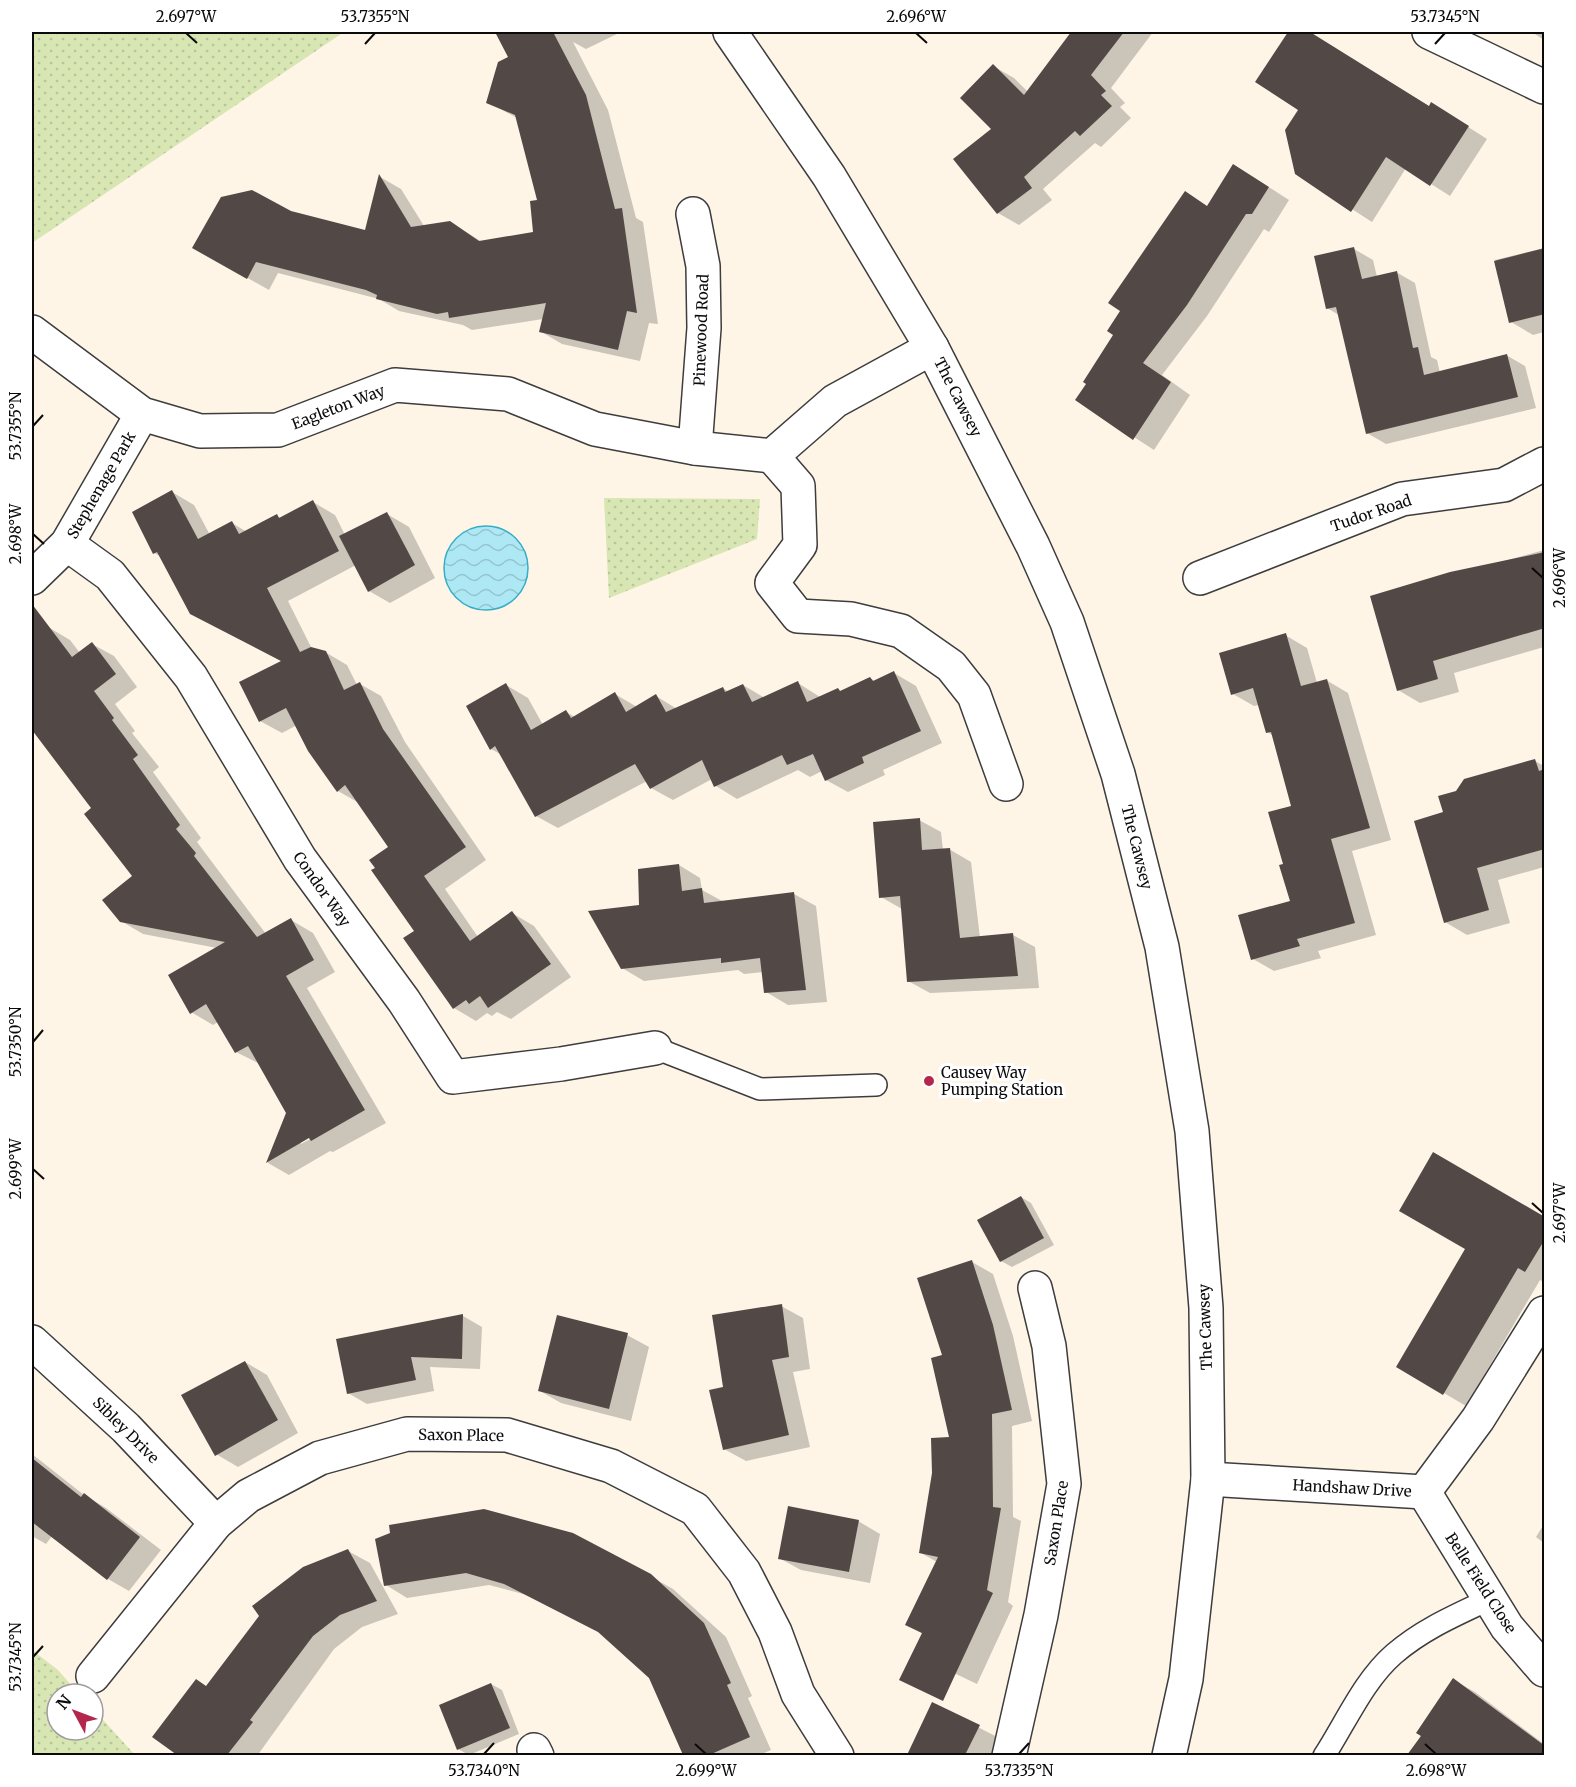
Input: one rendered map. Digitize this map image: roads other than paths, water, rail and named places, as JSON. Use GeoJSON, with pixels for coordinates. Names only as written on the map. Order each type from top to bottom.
{"type":"FeatureCollection","features":[{"type":"Feature","properties":{"kind":"street","name":"The Cawsey"},"geometry":{"type":"LineString","coordinates":[[730,32],[828,176],[932,348],[1033,546],[1067,622],[1118,774],[1162,947],[1192,1131],[1206,1308],[1208,1479],[1186,1679],[1169,1755]]}},
{"type":"Feature","properties":{"kind":"street"},"geometry":{"type":"LineString","coordinates":[[1429,32],[1545,87]]}},
{"type":"Feature","properties":{"kind":"street","name":"Pinewood Road"},"geometry":{"type":"LineString","coordinates":[[693,213],[703,266],[704,328],[695,447]]}},
{"type":"Feature","properties":{"kind":"street","name":"Eagleton Way"},"geometry":{"type":"LineString","coordinates":[[32,332],[142,414],[200,431],[278,430],[395,385],[508,394],[595,429],[695,447],[772,456]]}},
{"type":"Feature","properties":{"kind":"street"},"geometry":{"type":"LineString","coordinates":[[932,348],[835,401],[772,456],[798,486],[800,545],[772,583],[798,616],[851,619],[901,631],[951,666],[974,695],[1006,784]]}},
{"type":"Feature","properties":{"kind":"street","name":"Stephenage Park"},"geometry":{"type":"LineString","coordinates":[[32,578],[67,544],[142,414]]}},
{"type":"Feature","properties":{"kind":"street","name":"Tudor Road"},"geometry":{"type":"LineString","coordinates":[[1200,578],[1402,499],[1504,485],[1545,464]]}},
{"type":"Feature","properties":{"kind":"street","name":"Condor Way"},"geometry":{"type":"LineString","coordinates":[[67,544],[110,575],[191,677],[300,859],[404,1001],[453,1077],[561,1064],[655,1048]]}},
{"type":"Feature","properties":{"kind":"street","name":"Saxon Place"},"geometry":{"type":"LineString","coordinates":[[1009,1755],[1041,1614],[1065,1484],[1049,1346],[1035,1288]]}},
{"type":"Feature","properties":{"kind":"street","name":"Handshaw Drive"},"geometry":{"type":"LineString","coordinates":[[1208,1479],[1424,1492],[1478,1419],[1545,1313]]}},
{"type":"Feature","properties":{"kind":"street","name":"Sibley Drive"},"geometry":{"type":"LineString","coordinates":[[32,1342],[126,1428],[216,1524]]}},
{"type":"Feature","properties":{"kind":"street","name":"Saxon Place"},"geometry":{"type":"LineString","coordinates":[[93,1676],[216,1524],[248,1496],[320,1458],[407,1434],[507,1435],[611,1466],[695,1509],[744,1572],[775,1632],[798,1694],[837,1755]]}},
{"type":"Feature","properties":{"kind":"street","name":"Belle Field Close"},"geometry":{"type":"LineString","coordinates":[[1424,1492],[1507,1627],[1545,1670]]}},
{"type":"Feature","properties":{"kind":"lane"},"geometry":{"type":"LineString","coordinates":[[655,1048],[760,1089],[876,1085]]}},
{"type":"Feature","properties":{"kind":"lane"},"geometry":{"type":"LineString","coordinates":[[1324,1755],[1366,1687],[1393,1654],[1430,1627],[1490,1599]]}},
{"type":"Feature","properties":{"kind":"water"},"geometry":{"type":"Polygon","coordinates":[[[486,526],[509,533],[521,545],[528,568],[521,591],[509,603],[486,610],[463,603],[451,591],[444,568],[451,545],[463,533],[486,526]]]}},
{"type":"Feature","properties":{"kind":"place","name":"Causey Way Pumping Station"},"geometry":{"type":"Point","coordinates":[929,1081]}}]}
